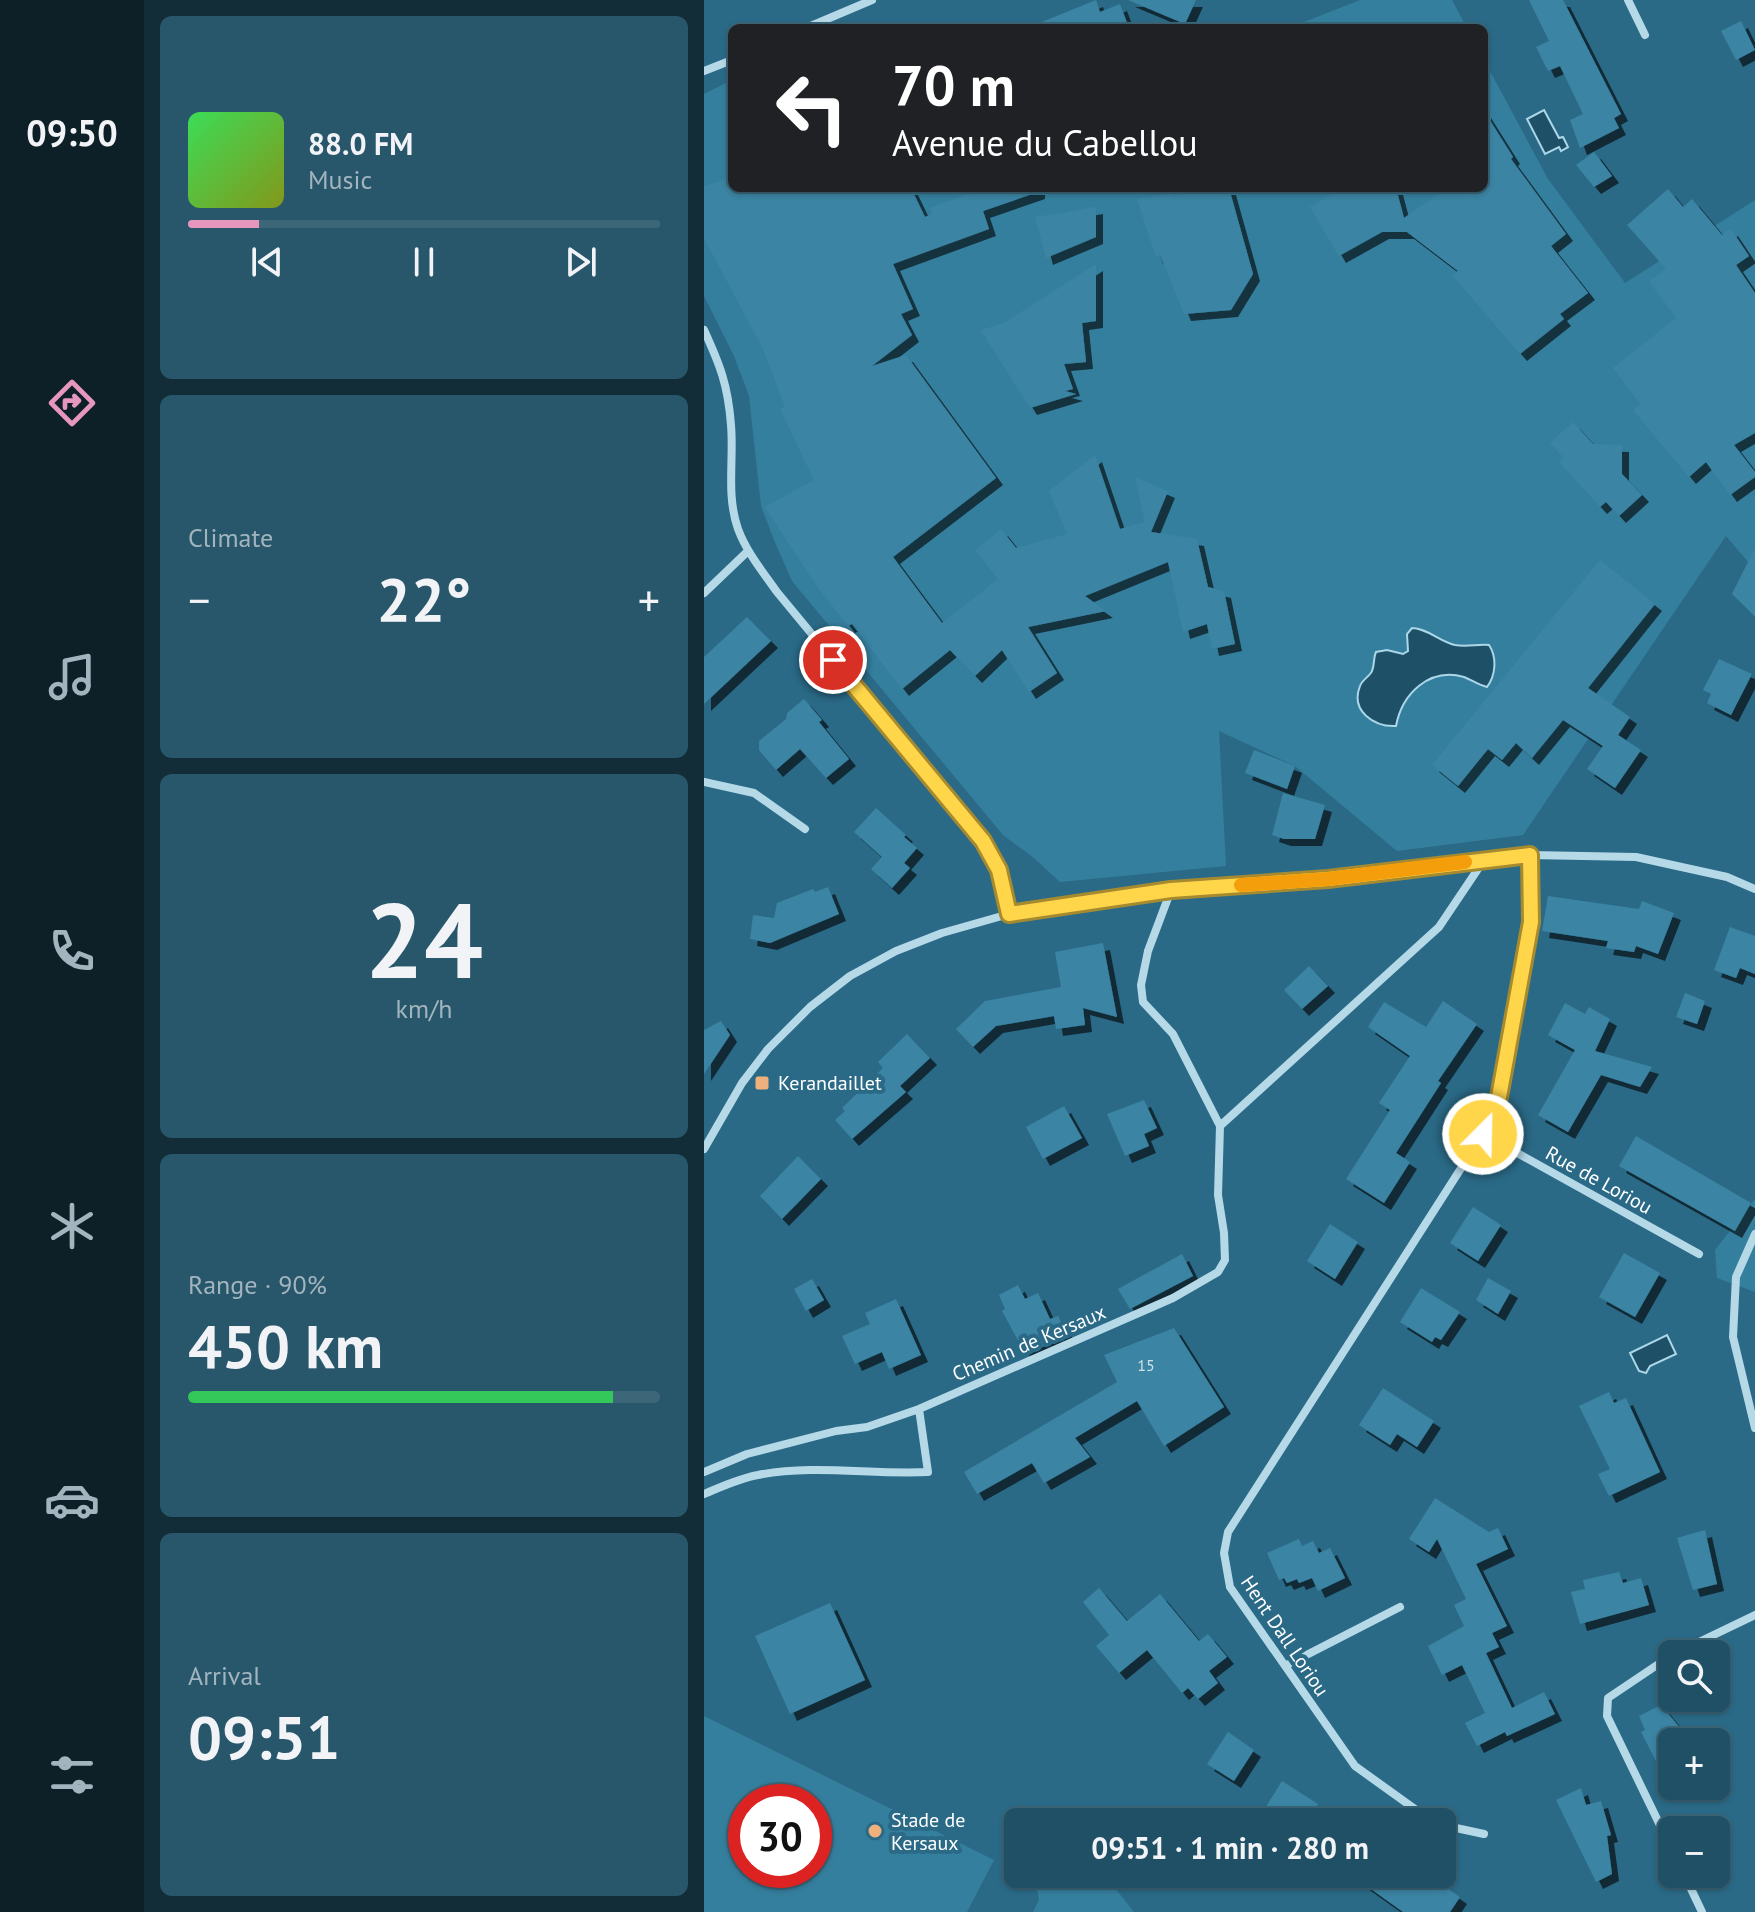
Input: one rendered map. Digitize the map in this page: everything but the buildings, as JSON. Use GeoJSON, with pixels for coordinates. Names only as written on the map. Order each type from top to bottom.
{"type":"FeatureCollection","features":[{"type":"Feature","properties":{"kind":"street"},"geometry":{"type":"LineString","coordinates":[[815,24],[872,0]]}},
{"type":"Feature","properties":{"kind":"street"},"geometry":{"type":"LineString","coordinates":[[1628,0],[1645,35]]}},
{"type":"Feature","properties":{"kind":"street"},"geometry":{"type":"LineString","coordinates":[[704,71],[728,62]]}},
{"type":"Feature","properties":{"kind":"street"},"geometry":{"type":"LineString","coordinates":[[704,330],[725,377],[731,425],[731,497],[748,551],[777,592],[983,841],[999,870],[1009,914]]}},
{"type":"Feature","properties":{"kind":"street"},"geometry":{"type":"LineString","coordinates":[[704,593],[748,551]]}},
{"type":"Feature","properties":{"kind":"street"},"geometry":{"type":"LineString","coordinates":[[704,782],[754,793],[805,829]]}},
{"type":"Feature","properties":{"kind":"street"},"geometry":{"type":"LineString","coordinates":[[704,1149],[742,1083],[768,1049],[810,1007],[840,984],[890,954],[918,942],[1009,914],[1171,890],[1328,879],[1530,855],[1636,857],[1727,877],[1755,889]]}},
{"type":"Feature","properties":{"kind":"street"},"geometry":{"type":"LineString","coordinates":[[1483,1134],[1499,1097],[1531,922],[1530,855]]}},
{"type":"Feature","properties":{"kind":"street"},"geometry":{"type":"LineString","coordinates":[[1220,1126],[1439,927],[1484,860]]}},
{"type":"Feature","properties":{"kind":"street","name":"Chemin de Kersaux"},"geometry":{"type":"LineString","coordinates":[[704,1472],[747,1454],[836,1431],[867,1427],[919,1409],[1173,1298],[1218,1272],[1225,1260],[1218,1195],[1220,1126],[1173,1034],[1143,1002],[1141,985],[1148,951],[1171,890]]}},
{"type":"Feature","properties":{"kind":"street","name":"Rue de Loriou"},"geometry":{"type":"LineString","coordinates":[[1483,1134],[1699,1254]]}},
{"type":"Feature","properties":{"kind":"street","name":"Hent Dall Loriou"},"geometry":{"type":"LineString","coordinates":[[1414,1808],[1355,1766],[1230,1587],[1224,1553],[1228,1532],[1483,1134]]}},
{"type":"Feature","properties":{"kind":"street"},"geometry":{"type":"LineString","coordinates":[[1755,1234],[1736,1277],[1733,1337],[1755,1428]]}},
{"type":"Feature","properties":{"kind":"street"},"geometry":{"type":"LineString","coordinates":[[704,1494],[756,1475],[811,1469],[887,1474],[928,1472],[919,1409]]}},
{"type":"Feature","properties":{"kind":"street"},"geometry":{"type":"LineString","coordinates":[[1285,1666],[1400,1607]]}},
{"type":"Feature","properties":{"kind":"street"},"geometry":{"type":"LineString","coordinates":[[1702,1640],[1755,1615]]}},
{"type":"Feature","properties":{"kind":"street"},"geometry":{"type":"LineString","coordinates":[[1658,1664],[1608,1698],[1607,1716],[1658,1821]]}},
{"type":"Feature","properties":{"kind":"street"},"geometry":{"type":"LineString","coordinates":[[1456,1828],[1484,1834]]}},
{"type":"Feature","properties":{"kind":"street"},"geometry":{"type":"LineString","coordinates":[[1691,1888],[1702,1912]]}},
{"type":"Feature","properties":{"kind":"shaded area"},"geometry":{"type":"Polygon","coordinates":[[[1360,0],[1452,0],[1465,24],[1299,24],[1360,0]]]}},
{"type":"Feature","properties":{"kind":"shaded area"},"geometry":{"type":"Polygon","coordinates":[[[1488,67],[1548,179],[1625,283],[1755,200],[1755,570],[1726,536],[1523,835],[1397,851],[1295,766],[1219,731],[1226,866],[1060,882],[1003,835],[792,581],[761,506],[749,396],[734,356],[704,296],[704,94],[728,82],[728,192],[1488,192],[1488,67]]]}},
{"type":"Feature","properties":{"kind":"shaded area"},"geometry":{"type":"Polygon","coordinates":[[[1544,110],[1559,138],[1563,137],[1568,147],[1561,151],[1559,147],[1545,154],[1527,119],[1544,110]]]}},
{"type":"Feature","properties":{"kind":"shaded area"},"geometry":{"type":"Polygon","coordinates":[[[1412,628],[1455,645],[1489,645],[1494,672],[1487,687],[1451,675],[1429,680],[1404,703],[1396,726],[1380,724],[1361,710],[1358,703],[1360,686],[1372,671],[1376,652],[1387,650],[1403,654],[1408,651],[1407,634],[1412,628]]]}},
{"type":"Feature","properties":{"kind":"shaded area"},"geometry":{"type":"Polygon","coordinates":[[[1755,1199],[1755,1292],[1717,1278],[1715,1250],[1755,1199]]]}},
{"type":"Feature","properties":{"kind":"shaded area"},"geometry":{"type":"Polygon","coordinates":[[[1667,1335],[1676,1354],[1650,1366],[1646,1373],[1639,1371],[1630,1353],[1667,1335]]]}},
{"type":"Feature","properties":{"kind":"shaded area","name":"Stade de Kersaux"},"geometry":{"type":"Polygon","coordinates":[[[704,1716],[994,1860],[967,1912],[704,1912],[704,1716]]]}},
{"type":"Feature","properties":{"kind":"shaded area"},"geometry":{"type":"Polygon","coordinates":[[[1037,1888],[1115,1888],[1134,1912],[1033,1912],[1039,1900],[1037,1888]]]}},
{"type":"Feature","properties":{"kind":"slow traffic"},"geometry":{"type":"LineString","coordinates":[[1241,885],[1328,879],[1465,862]]}},
{"type":"Feature","properties":{"kind":"place","name":"Kerandaillet"},"geometry":{"type":"Point","coordinates":[762,1083]}},
{"type":"Feature","properties":{"kind":"place","name":"Stade de Kersaux"},"geometry":{"type":"Point","coordinates":[875,1831]}},
{"type":"Feature","properties":{"kind":"route"},"geometry":{"type":"LineString","coordinates":[[833,660],[983,841],[999,870],[1009,914],[1171,890],[1328,879],[1530,855],[1531,922],[1499,1097],[1483,1134]]}}]}
